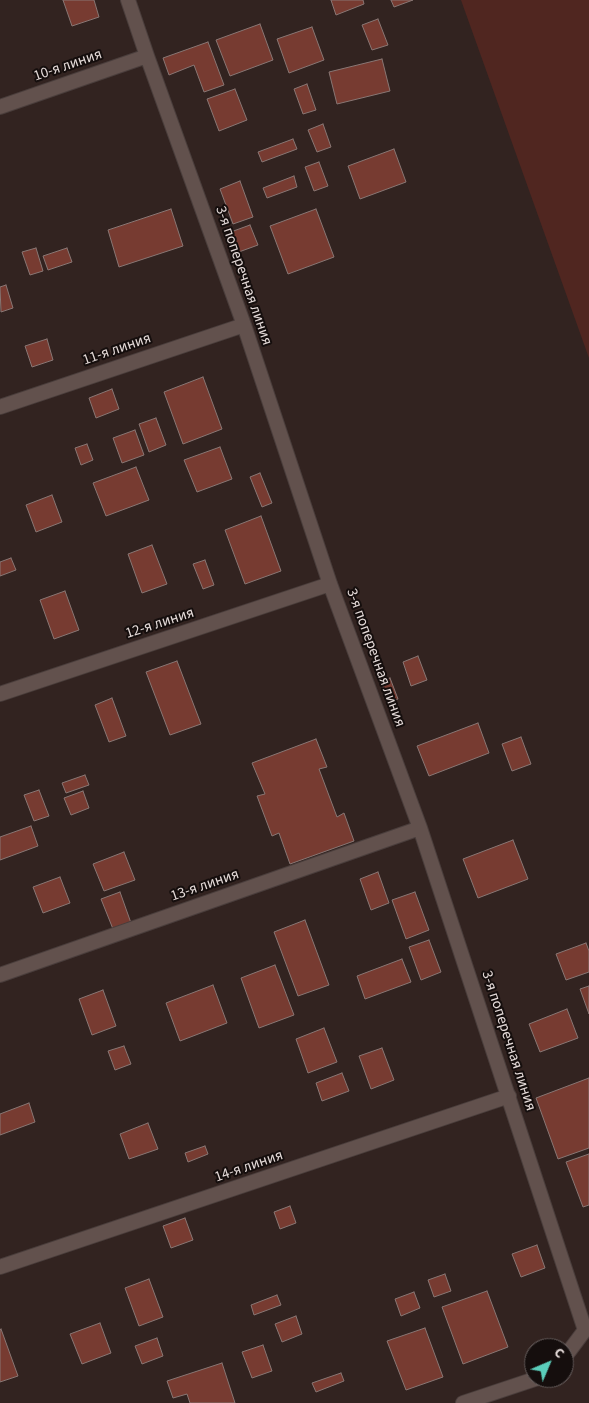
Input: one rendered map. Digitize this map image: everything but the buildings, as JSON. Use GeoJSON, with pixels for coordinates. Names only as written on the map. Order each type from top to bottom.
{"type":"FeatureCollection","features":[{"type":"Feature","properties":{"kind":"street","name":"3-я поперечная линия"},"geometry":{"type":"LineString","coordinates":[[128,0],[244,325],[330,584],[420,828],[509,1096],[585,1330],[574,1345]]}},
{"type":"Feature","properties":{"kind":"street","name":"10-я линия"},"geometry":{"type":"LineString","coordinates":[[0,106],[147,56]]}},
{"type":"Feature","properties":{"kind":"street","name":"11-я линия"},"geometry":{"type":"LineString","coordinates":[[0,407],[244,325]]}},
{"type":"Feature","properties":{"kind":"street","name":"12-я линия"},"geometry":{"type":"LineString","coordinates":[[0,694],[330,584]]}},
{"type":"Feature","properties":{"kind":"street","name":"13-я линия"},"geometry":{"type":"LineString","coordinates":[[0,974],[420,828]]}},
{"type":"Feature","properties":{"kind":"street","name":"14-я линия"},"geometry":{"type":"LineString","coordinates":[[0,1268],[509,1096]]}},
{"type":"Feature","properties":{"kind":"street"},"geometry":{"type":"LineString","coordinates":[[463,1403],[524,1383]]}},
{"type":"Feature","properties":{"kind":"shaded area"},"geometry":{"type":"Polygon","coordinates":[[[461,0],[589,0],[589,358],[461,0]]]}}]}
